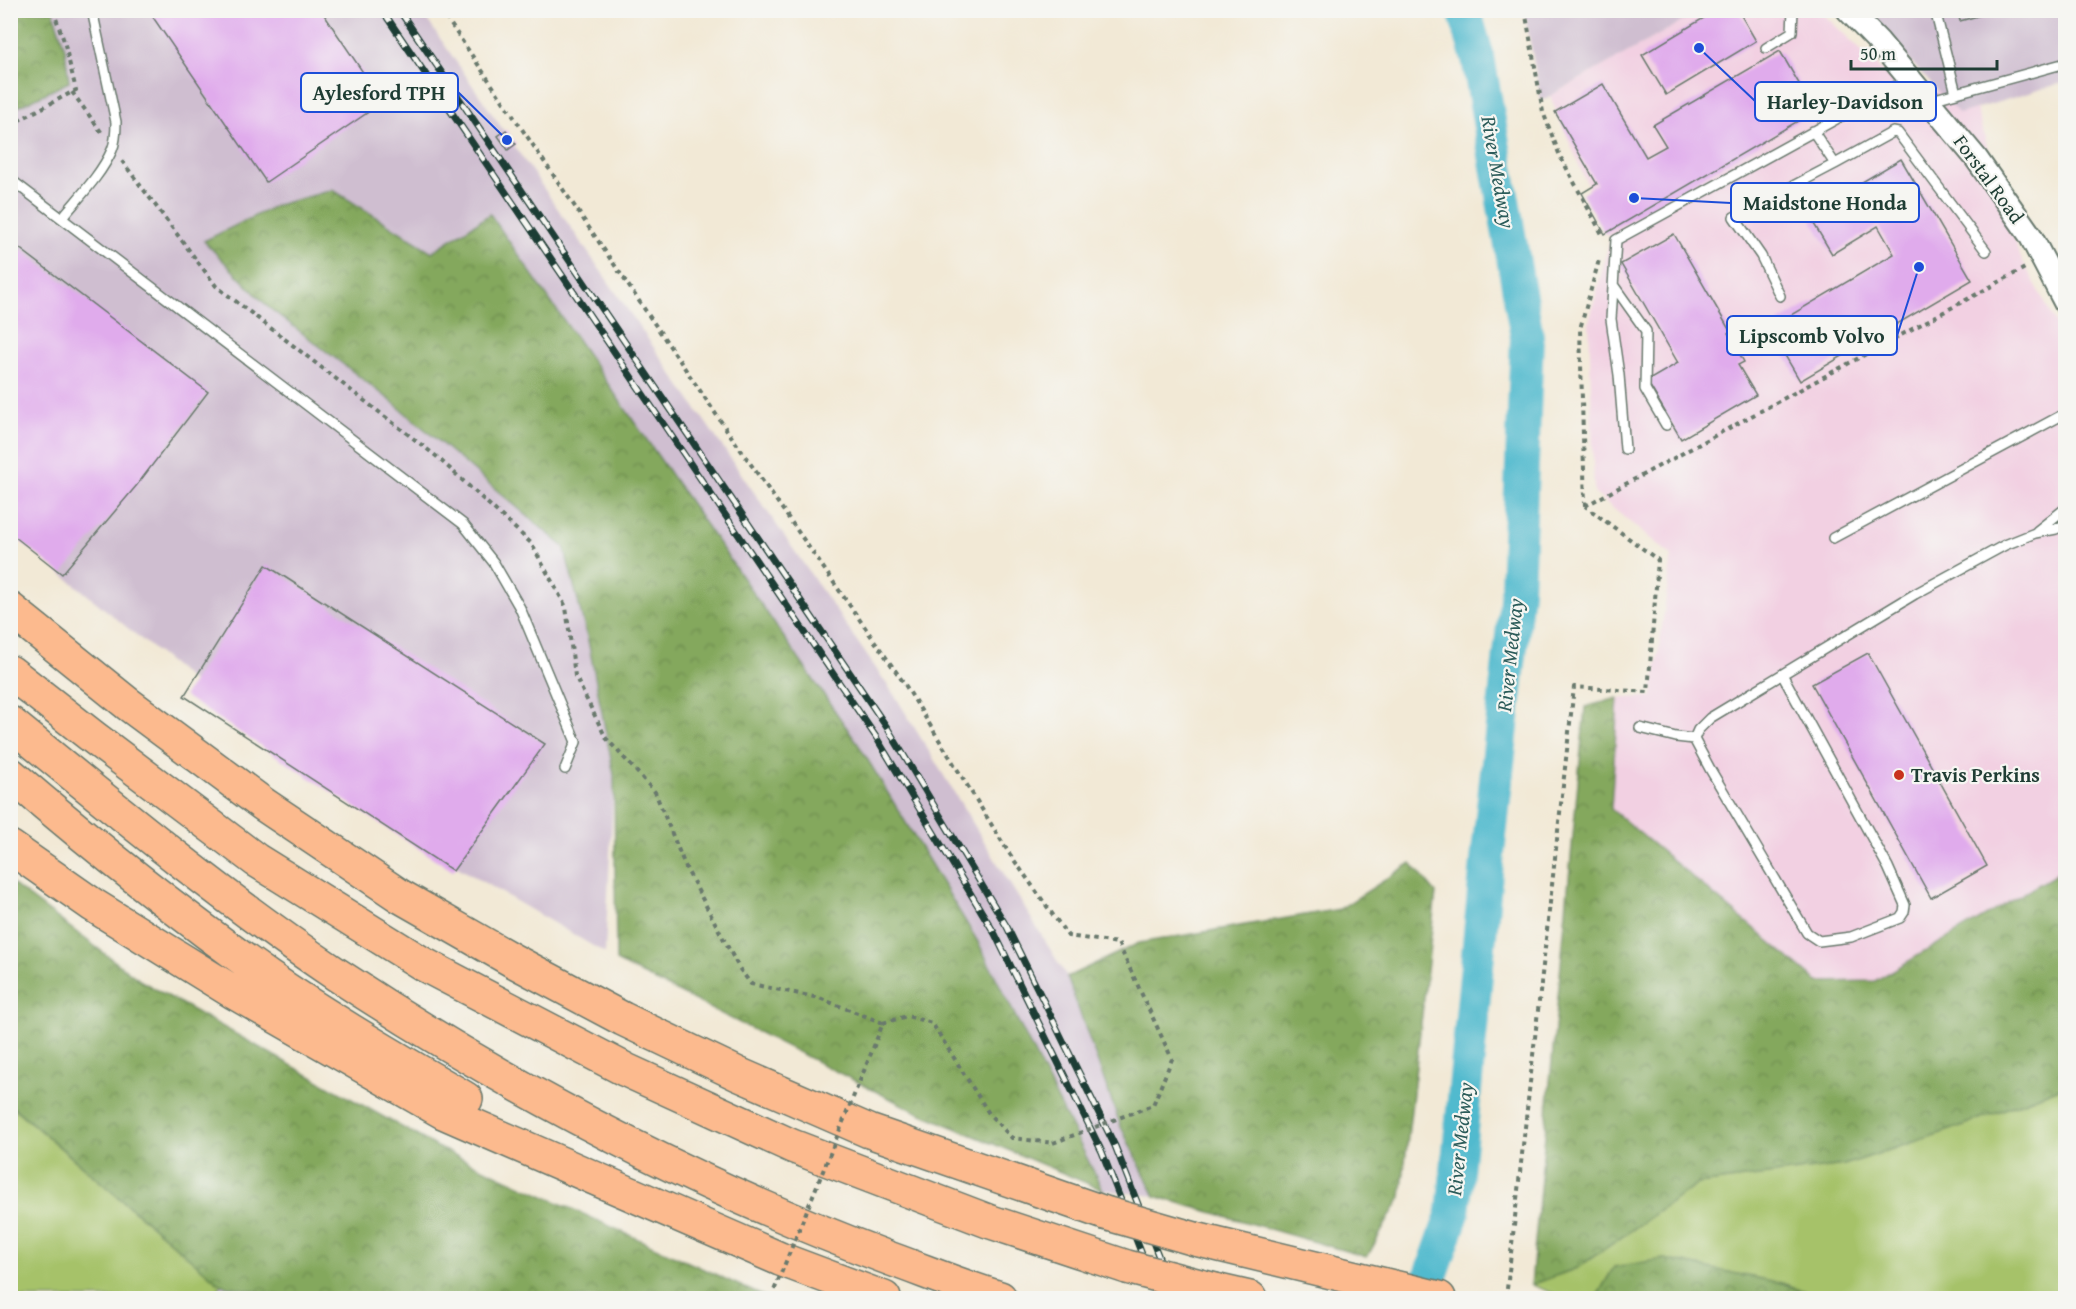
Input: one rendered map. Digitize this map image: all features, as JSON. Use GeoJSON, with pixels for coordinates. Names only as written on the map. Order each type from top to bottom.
{"type":"FeatureCollection","features":[{"type":"Feature","properties":{"kind":"highway"},"geometry":{"type":"LineString","coordinates":[[10,598],[128,704]]}},
{"type":"Feature","properties":{"kind":"highway"},"geometry":{"type":"LineString","coordinates":[[10,609],[128,704],[263,804],[399,896],[623,1019],[738,1074],[869,1131],[1105,1213],[1249,1253],[1439,1299]]}},
{"type":"Feature","properties":{"kind":"highway"},"geometry":{"type":"LineString","coordinates":[[10,672],[256,860],[423,964],[626,1070],[792,1146],[988,1221],[1127,1267],[1234,1295]]}},
{"type":"Feature","properties":{"kind":"highway"},"geometry":{"type":"LineString","coordinates":[[10,723],[100,797],[241,905],[335,973],[456,1049],[616,1137],[755,1204],[845,1241],[1000,1299]]}},
{"type":"Feature","properties":{"kind":"highway"},"geometry":{"type":"LineString","coordinates":[[10,774],[155,892],[270,978],[389,1054],[548,1148],[703,1226]]}},
{"type":"Feature","properties":{"kind":"highway"},"geometry":{"type":"LineString","coordinates":[[10,847],[93,905],[235,993],[443,1112],[780,1259],[885,1299]]}},
{"type":"Feature","properties":{"kind":"street","name":"Forstal Road"},"geometry":{"type":"LineString","coordinates":[[1848,10],[1879,42],[1976,158],[2030,235],[2066,304]]}},
{"type":"Feature","properties":{"kind":"lane"},"geometry":{"type":"LineString","coordinates":[[62,218],[97,174],[113,148],[116,135],[116,122],[93,10]]}},
{"type":"Feature","properties":{"kind":"lane"},"geometry":{"type":"LineString","coordinates":[[1766,48],[1792,32],[1793,10]]}},
{"type":"Feature","properties":{"kind":"lane"},"geometry":{"type":"LineString","coordinates":[[1935,10],[1956,93]]}},
{"type":"Feature","properties":{"kind":"lane"},"geometry":{"type":"LineString","coordinates":[[1928,101],[2066,63]]}},
{"type":"Feature","properties":{"kind":"lane"},"geometry":{"type":"LineString","coordinates":[[1624,448],[1619,375],[1611,319],[1616,240],[1910,79]]}},
{"type":"Feature","properties":{"kind":"lane"},"geometry":{"type":"LineString","coordinates":[[1813,131],[1834,164]]}},
{"type":"Feature","properties":{"kind":"lane"},"geometry":{"type":"LineString","coordinates":[[1780,296],[1761,256],[1734,217],[1893,132],[1898,133],[1986,251]]}},
{"type":"Feature","properties":{"kind":"lane"},"geometry":{"type":"LineString","coordinates":[[10,179],[463,525],[494,563],[520,608],[576,742],[565,770]]}},
{"type":"Feature","properties":{"kind":"lane"},"geometry":{"type":"LineString","coordinates":[[1614,286],[1646,331],[1645,389],[1665,425]]}},
{"type":"Feature","properties":{"kind":"lane"},"geometry":{"type":"LineString","coordinates":[[1833,538],[2066,412]]}},
{"type":"Feature","properties":{"kind":"lane"},"geometry":{"type":"LineString","coordinates":[[2035,533],[2066,508]]}},
{"type":"Feature","properties":{"kind":"lane"},"geometry":{"type":"LineString","coordinates":[[1694,739],[1698,730],[1710,718],[1915,594],[2005,545],[2066,524]]}},
{"type":"Feature","properties":{"kind":"lane"},"geometry":{"type":"LineString","coordinates":[[1694,739],[1800,922],[1812,938],[1819,941],[1851,937],[1900,918],[1905,904],[1888,867],[1782,676]]}},
{"type":"Feature","properties":{"kind":"lane"},"geometry":{"type":"LineString","coordinates":[[1640,728],[1694,739]]}},
{"type":"Feature","properties":{"kind":"path"},"geometry":{"type":"LineString","coordinates":[[10,125],[76,90],[64,41],[53,10]]}},
{"type":"Feature","properties":{"kind":"path"},"geometry":{"type":"LineString","coordinates":[[441,10],[722,423],[904,683],[1009,853],[1068,936],[1118,943],[1172,1059],[1153,1105],[1053,1143],[1012,1137],[990,1115],[932,1023],[907,1016],[884,1023]]}},
{"type":"Feature","properties":{"kind":"path"},"geometry":{"type":"LineString","coordinates":[[1525,10],[1542,112],[1560,156],[1605,240]]}},
{"type":"Feature","properties":{"kind":"path"},"geometry":{"type":"LineString","coordinates":[[1585,506],[1581,328],[1602,251]]}},
{"type":"Feature","properties":{"kind":"path"},"geometry":{"type":"LineString","coordinates":[[1585,506],[2042,259]]}},
{"type":"Feature","properties":{"kind":"path"},"geometry":{"type":"LineString","coordinates":[[1506,1299],[1574,687],[1648,692],[1658,560],[1585,506]]}},
{"type":"Feature","properties":{"kind":"path"},"geometry":{"type":"LineString","coordinates":[[771,1299],[870,1056]]}},
{"type":"Feature","properties":{"kind":"shaded area"},"geometry":{"type":"Polygon","coordinates":[[[1524,10],[1701,10],[1701,11],[1541,101],[1524,10]]]}},
{"type":"Feature","properties":{"kind":"shaded area"},"geometry":{"type":"Polygon","coordinates":[[[53,11],[421,11],[897,699],[1067,977],[1155,1196],[1103,1190],[978,942],[432,252],[333,190],[268,307],[390,400],[564,547],[588,640],[614,775],[605,953],[418,844],[214,699],[11,532],[10,110],[36,99],[65,49],[53,11]]]}},
{"type":"Feature","properties":{"kind":"shaded area"},"geometry":{"type":"Polygon","coordinates":[[[1701,11],[1820,11],[1916,103],[1966,74],[2019,254],[2065,340],[2065,869],[1875,981],[1818,982],[1611,809],[1618,698],[1652,697],[1672,556],[1594,493],[1589,322],[1610,239],[1550,96],[1701,11]]]}},
{"type":"Feature","properties":{"kind":"shaded area"},"geometry":{"type":"Polygon","coordinates":[[[1864,11],[2065,11],[2065,82],[1959,114],[1864,11]]]}},
{"type":"Feature","properties":{"kind":"shaded area"},"geometry":{"type":"Polygon","coordinates":[[[221,1285],[293,1298],[211,1298],[221,1285]]]}},
{"type":"Feature","properties":{"kind":"green space"},"geometry":{"type":"Polygon","coordinates":[[[11,10],[53,11],[65,49],[69,82],[11,110],[11,10]]]}},
{"type":"Feature","properties":{"kind":"green space"},"geometry":{"type":"Polygon","coordinates":[[[333,190],[432,252],[490,214],[860,747],[978,942],[1103,1190],[915,1111],[616,961],[614,775],[588,640],[564,547],[390,400],[268,307],[204,241],[277,205],[333,190]]]}},
{"type":"Feature","properties":{"kind":"green space"},"geometry":{"type":"Polygon","coordinates":[[[1618,698],[1611,809],[1818,982],[1875,981],[2065,869],[2065,1086],[1950,1130],[1844,1165],[1698,1184],[1577,1268],[1531,1285],[1585,707],[1618,698]]]}},
{"type":"Feature","properties":{"kind":"green space"},"geometry":{"type":"Polygon","coordinates":[[[1411,863],[1436,893],[1401,1197],[1367,1257],[1155,1196],[1121,1127],[1067,977],[1139,943],[1340,909],[1411,863]]]}},
{"type":"Feature","properties":{"kind":"green space"},"geometry":{"type":"Polygon","coordinates":[[[10,882],[141,981],[439,1148],[767,1298],[293,1298],[221,1285],[11,1105],[10,882]]]}},
{"type":"Feature","properties":{"kind":"green space"},"geometry":{"type":"Polygon","coordinates":[[[2065,1086],[2065,1298],[1823,1298],[1614,1267],[1596,1298],[1567,1298],[1531,1285],[1577,1268],[1698,1184],[1844,1165],[1950,1130],[2065,1086]]]}},
{"type":"Feature","properties":{"kind":"green space"},"geometry":{"type":"Polygon","coordinates":[[[10,1105],[221,1285],[211,1298],[11,1298],[10,1105]]]}},
{"type":"Feature","properties":{"kind":"green space"},"geometry":{"type":"Polygon","coordinates":[[[1664,1259],[1782,1283],[1823,1298],[1596,1298],[1614,1267],[1664,1259]]]}},
{"type":"Feature","properties":{"kind":"building"},"geometry":{"type":"Polygon","coordinates":[[[148,10],[321,10],[383,102],[266,182],[148,10]]]}},
{"type":"Feature","properties":{"kind":"building"},"geometry":{"type":"Polygon","coordinates":[[[1717,10],[1738,10],[1756,41],[1666,95],[1642,55],[1717,10]]]}},
{"type":"Feature","properties":{"kind":"building"},"geometry":{"type":"Polygon","coordinates":[[[1957,10],[1995,10],[1995,11],[1960,21],[1957,10]]]}},
{"type":"Feature","properties":{"kind":"building"},"geometry":{"type":"Polygon","coordinates":[[[1780,51],[1815,111],[1605,234],[1582,193],[1597,184],[1555,112],[1603,84],[1646,157],[1666,146],[1653,125],[1780,51]]]}},
{"type":"Feature","properties":{"kind":"building"},"geometry":{"type":"Polygon","coordinates":[[[506,130],[516,144],[508,150],[498,136],[506,130]]]}},
{"type":"Feature","properties":{"kind":"building"},"geometry":{"type":"Polygon","coordinates":[[[1901,159],[1972,280],[1800,381],[1769,328],[1894,254],[1878,226],[1832,254],[1808,214],[1901,159]]]}},
{"type":"Feature","properties":{"kind":"building"},"geometry":{"type":"Polygon","coordinates":[[[1674,234],[1730,331],[1728,333],[1744,362],[1738,365],[1756,395],[1681,439],[1647,381],[1678,363],[1621,264],[1674,234]]]}},
{"type":"Feature","properties":{"kind":"building"},"geometry":{"type":"Polygon","coordinates":[[[10,241],[208,392],[137,485],[62,574],[10,533],[10,241]]]}},
{"type":"Feature","properties":{"kind":"building"},"geometry":{"type":"Polygon","coordinates":[[[266,565],[545,744],[453,871],[184,696],[266,565]]]}},
{"type":"Feature","properties":{"kind":"building","name":"Travis Perkins"},"geometry":{"type":"Polygon","coordinates":[[[1868,653],[1987,866],[1931,898],[1812,684],[1868,653]]]}},
{"type":"Feature","properties":{"kind":"waterway","name":"River Medway"},"geometry":{"type":"LineString","coordinates":[[1423,1298],[1453,1213],[1487,862],[1517,591],[1527,337],[1478,58],[1464,10]]}},
{"type":"Feature","properties":{"kind":"railway"},"geometry":{"type":"LineString","coordinates":[[382,10],[876,737],[995,934],[1102,1152],[1159,1298]]}},
{"type":"Feature","properties":{"kind":"railway"},"geometry":{"type":"LineString","coordinates":[[399,10],[888,729],[1007,927],[1115,1146],[1175,1298]]}},
{"type":"Feature","properties":{"kind":"place","name":"Harley-Davidson"},"geometry":{"type":"Point","coordinates":[1699,48]}},
{"type":"Feature","properties":{"kind":"place","name":"Aylesford TPH"},"geometry":{"type":"Point","coordinates":[507,140]}},
{"type":"Feature","properties":{"kind":"place","name":"Maidstone Honda"},"geometry":{"type":"Point","coordinates":[1634,198]}},
{"type":"Feature","properties":{"kind":"place","name":"Lipscomb Volvo"},"geometry":{"type":"Point","coordinates":[1919,267]}},
{"type":"Feature","properties":{"kind":"place","name":"Travis Perkins"},"geometry":{"type":"Point","coordinates":[1899,775]}}]}
